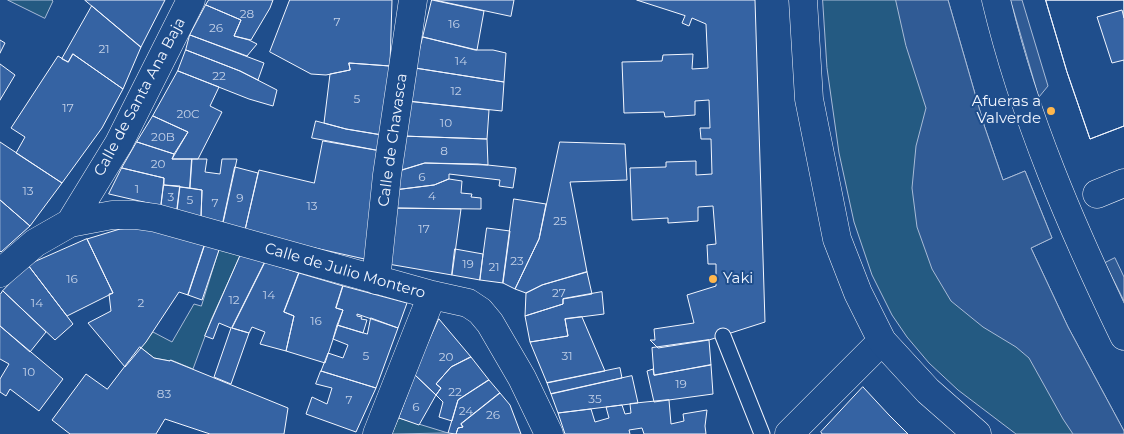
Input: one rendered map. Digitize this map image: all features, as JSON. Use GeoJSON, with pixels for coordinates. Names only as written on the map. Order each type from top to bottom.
{"type":"FeatureCollection","features":[{"type":"Feature","properties":{"kind":"street","name":"Calle de Santa Ana Baja"},"geometry":{"type":"LineString","coordinates":[[70,223],[119,143],[192,0]]}},
{"type":"Feature","properties":{"kind":"street","name":"Calle de Chavasca"},"geometry":{"type":"LineString","coordinates":[[376,280],[387,176],[413,0]]}},
{"type":"Feature","properties":{"kind":"street"},"geometry":{"type":"LineString","coordinates":[[803,0],[809,99],[837,239],[858,293],[882,341],[928,391],[976,434]]}},
{"type":"Feature","properties":{"kind":"street"},"geometry":{"type":"LineString","coordinates":[[996,0],[1031,121],[1070,221],[1124,336]]}},
{"type":"Feature","properties":{"kind":"street"},"geometry":{"type":"LineString","coordinates":[[1097,194],[1124,183]]}},
{"type":"Feature","properties":{"kind":"street","name":"Calle de Julio Montero"},"geometry":{"type":"LineString","coordinates":[[70,223],[112,215],[135,215],[156,218],[376,280],[468,303],[480,311],[490,323],[522,378],[549,434]]}},
{"type":"Feature","properties":{"kind":"street"},"geometry":{"type":"LineString","coordinates":[[0,273],[35,242],[70,223]]}},
{"type":"Feature","properties":{"kind":"street"},"geometry":{"type":"LineString","coordinates":[[377,434],[432,295]]}},
{"type":"Feature","properties":{"kind":"street"},"geometry":{"type":"LineString","coordinates":[[789,434],[882,341]]}},
{"type":"Feature","properties":{"kind":"lane"},"geometry":{"type":"LineString","coordinates":[[723,336],[762,434]]}},
{"type":"Feature","properties":{"kind":"shaded area"},"geometry":{"type":"Polygon","coordinates":[[[8,0],[52,0],[53,1],[45,18],[8,0]]]}},
{"type":"Feature","properties":{"kind":"shaded area"},"geometry":{"type":"Polygon","coordinates":[[[823,0],[948,0],[984,125],[1003,180],[1025,171],[1052,238],[1031,248],[1068,327],[1124,434],[1016,434],[958,390],[929,363],[907,337],[892,315],[872,275],[854,222],[839,153],[827,68],[823,0]]]}},
{"type":"Feature","properties":{"kind":"shaded area"},"geometry":{"type":"Polygon","coordinates":[[[896,0],[948,0],[984,125],[1003,180],[1025,171],[1052,238],[1031,248],[1068,327],[1124,434],[1073,434],[1029,358],[1016,347],[983,327],[951,301],[932,269],[917,227],[912,188],[916,146],[926,108],[906,46],[896,0]]]}},
{"type":"Feature","properties":{"kind":"shaded area"},"geometry":{"type":"Polygon","coordinates":[[[1011,0],[1022,0],[1048,86],[1039,97],[1011,0]]]}},
{"type":"Feature","properties":{"kind":"shaded area"},"geometry":{"type":"Polygon","coordinates":[[[220,247],[241,254],[211,320],[193,369],[171,360],[154,358],[140,347],[153,332],[172,342],[194,304],[201,306],[220,247]]]}},
{"type":"Feature","properties":{"kind":"shaded area"},"geometry":{"type":"Polygon","coordinates":[[[1115,258],[1124,277],[1124,301],[1105,263],[1115,258]]]}},
{"type":"Feature","properties":{"kind":"shaded area"},"geometry":{"type":"Polygon","coordinates":[[[399,418],[448,433],[392,434],[399,418]]]}},
{"type":"Feature","properties":{"kind":"building"},"geometry":{"type":"Polygon","coordinates":[[[85,0],[165,0],[141,47],[85,0]]]}},
{"type":"Feature","properties":{"kind":"building"},"geometry":{"type":"Polygon","coordinates":[[[209,0],[273,0],[251,40],[234,36],[241,20],[206,5],[209,0]]]}},
{"type":"Feature","properties":{"kind":"building"},"geometry":{"type":"Polygon","coordinates":[[[290,0],[392,0],[390,66],[349,63],[350,70],[326,75],[311,74],[270,52],[290,0]]]}},
{"type":"Feature","properties":{"kind":"building"},"geometry":{"type":"Polygon","coordinates":[[[432,0],[484,11],[477,50],[423,37],[432,0]]]}},
{"type":"Feature","properties":{"kind":"building"},"geometry":{"type":"Polygon","coordinates":[[[435,0],[514,0],[511,16],[435,0]]]}},
{"type":"Feature","properties":{"kind":"building"},"geometry":{"type":"Polygon","coordinates":[[[637,0],[755,0],[765,322],[709,340],[658,348],[650,340],[655,340],[654,329],[694,323],[687,295],[716,286],[716,264],[708,264],[707,245],[716,244],[713,206],[698,207],[698,221],[668,223],[668,218],[632,220],[630,168],[666,167],[666,162],[696,161],[696,175],[712,174],[711,139],[701,139],[700,128],[710,128],[709,100],[695,101],[695,115],[665,117],[664,112],[624,113],[622,62],[662,61],[663,55],[693,54],[692,69],[708,68],[706,24],[692,18],[689,26],[682,23],[685,16],[637,0]]]}},
{"type":"Feature","properties":{"kind":"building"},"geometry":{"type":"Polygon","coordinates":[[[1046,0],[1124,0],[1124,18],[1122,10],[1097,17],[1112,63],[1124,60],[1124,126],[1090,139],[1067,72],[1046,0]]]}},
{"type":"Feature","properties":{"kind":"building"},"geometry":{"type":"Polygon","coordinates":[[[1046,0],[1124,0],[1124,126],[1090,139],[1067,72],[1046,0]]]}},
{"type":"Feature","properties":{"kind":"building"},"geometry":{"type":"Polygon","coordinates":[[[206,5],[241,20],[234,36],[257,44],[247,56],[190,35],[206,5]]]}},
{"type":"Feature","properties":{"kind":"building"},"geometry":{"type":"Polygon","coordinates":[[[92,6],[141,47],[123,89],[73,54],[68,62],[62,59],[92,6]]]}},
{"type":"Feature","properties":{"kind":"building"},"geometry":{"type":"Polygon","coordinates":[[[190,35],[264,63],[258,80],[186,50],[190,35]]]}},
{"type":"Feature","properties":{"kind":"building"},"geometry":{"type":"Polygon","coordinates":[[[423,37],[475,50],[493,50],[506,53],[504,82],[415,68],[423,37]]]}},
{"type":"Feature","properties":{"kind":"building"},"geometry":{"type":"Polygon","coordinates":[[[0,40],[5,43],[0,53],[0,40]]]}},
{"type":"Feature","properties":{"kind":"building"},"geometry":{"type":"Polygon","coordinates":[[[186,50],[240,71],[277,90],[273,106],[249,99],[178,71],[186,50]]]}},
{"type":"Feature","properties":{"kind":"building"},"geometry":{"type":"Polygon","coordinates":[[[73,54],[123,89],[102,128],[62,183],[16,153],[25,137],[11,128],[58,56],[68,62],[73,54]]]}},
{"type":"Feature","properties":{"kind":"building"},"geometry":{"type":"Polygon","coordinates":[[[349,63],[390,66],[382,135],[324,123],[330,74],[350,70],[349,63]]]}},
{"type":"Feature","properties":{"kind":"building"},"geometry":{"type":"Polygon","coordinates":[[[0,64],[15,75],[0,100],[0,64]]]}},
{"type":"Feature","properties":{"kind":"building"},"geometry":{"type":"Polygon","coordinates":[[[415,68],[504,82],[502,111],[407,101],[415,68]]]}},
{"type":"Feature","properties":{"kind":"building"},"geometry":{"type":"Polygon","coordinates":[[[178,71],[219,87],[210,106],[222,112],[198,159],[172,159],[188,132],[153,116],[178,71]]]}},
{"type":"Feature","properties":{"kind":"building"},"geometry":{"type":"Polygon","coordinates":[[[407,101],[489,110],[487,139],[402,136],[407,101]]]}},
{"type":"Feature","properties":{"kind":"building"},"geometry":{"type":"Polygon","coordinates":[[[153,116],[188,132],[174,154],[137,142],[153,116]]]}},
{"type":"Feature","properties":{"kind":"building"},"geometry":{"type":"Polygon","coordinates":[[[316,121],[346,129],[382,135],[381,151],[312,138],[316,121]]]}},
{"type":"Feature","properties":{"kind":"building"},"geometry":{"type":"Polygon","coordinates":[[[402,136],[487,139],[488,165],[425,163],[396,172],[402,136]]]}},
{"type":"Feature","properties":{"kind":"building"},"geometry":{"type":"Polygon","coordinates":[[[323,141],[381,151],[369,260],[245,230],[259,170],[314,183],[323,141]]]}},
{"type":"Feature","properties":{"kind":"building"},"geometry":{"type":"Polygon","coordinates":[[[0,142],[62,183],[30,226],[0,200],[0,142]]]}},
{"type":"Feature","properties":{"kind":"building"},"geometry":{"type":"Polygon","coordinates":[[[137,142],[174,154],[172,159],[192,159],[190,188],[164,185],[164,178],[122,168],[137,142]]]}},
{"type":"Feature","properties":{"kind":"building"},"geometry":{"type":"Polygon","coordinates":[[[560,142],[625,144],[627,180],[570,182],[587,272],[542,285],[526,293],[515,289],[539,239],[560,142]]]}},
{"type":"Feature","properties":{"kind":"building"},"geometry":{"type":"Polygon","coordinates":[[[192,159],[207,159],[205,172],[220,174],[222,159],[237,159],[223,223],[201,217],[202,190],[190,188],[192,159]]]}},
{"type":"Feature","properties":{"kind":"building"},"geometry":{"type":"Polygon","coordinates":[[[425,163],[478,164],[516,168],[513,188],[499,186],[500,180],[449,174],[449,179],[434,185],[394,190],[396,172],[425,163]]]}},
{"type":"Feature","properties":{"kind":"building"},"geometry":{"type":"Polygon","coordinates":[[[235,167],[258,173],[245,230],[223,223],[235,167]]]}},
{"type":"Feature","properties":{"kind":"building"},"geometry":{"type":"Polygon","coordinates":[[[122,168],[164,178],[161,206],[109,194],[122,168]]]}},
{"type":"Feature","properties":{"kind":"building"},"geometry":{"type":"Polygon","coordinates":[[[449,179],[462,181],[461,193],[472,194],[471,197],[481,198],[481,209],[392,208],[394,190],[434,185],[449,179]]]}},
{"type":"Feature","properties":{"kind":"building"},"geometry":{"type":"Polygon","coordinates":[[[164,185],[180,186],[177,211],[161,206],[164,185]]]}},
{"type":"Feature","properties":{"kind":"building"},"geometry":{"type":"Polygon","coordinates":[[[180,187],[202,190],[201,217],[177,211],[180,187]]]}},
{"type":"Feature","properties":{"kind":"building"},"geometry":{"type":"Polygon","coordinates":[[[514,199],[546,204],[539,239],[515,289],[503,283],[514,199]]]}},
{"type":"Feature","properties":{"kind":"building"},"geometry":{"type":"Polygon","coordinates":[[[0,200],[30,226],[1,252],[0,251],[0,200]]]}},
{"type":"Feature","properties":{"kind":"building"},"geometry":{"type":"Polygon","coordinates":[[[392,208],[461,209],[452,275],[388,264],[392,208]]]}},
{"type":"Feature","properties":{"kind":"building"},"geometry":{"type":"Polygon","coordinates":[[[141,227],[206,241],[188,295],[179,292],[146,342],[125,367],[88,323],[111,311],[109,294],[113,293],[87,239],[120,229],[141,227]]]}},
{"type":"Feature","properties":{"kind":"building"},"geometry":{"type":"Polygon","coordinates":[[[487,228],[510,231],[503,283],[480,280],[487,228]]]}},
{"type":"Feature","properties":{"kind":"building"},"geometry":{"type":"Polygon","coordinates":[[[87,239],[113,293],[67,316],[28,265],[87,239]]]}},
{"type":"Feature","properties":{"kind":"building"},"geometry":{"type":"Polygon","coordinates":[[[206,241],[220,247],[202,300],[188,295],[206,241]]]}},
{"type":"Feature","properties":{"kind":"building"},"geometry":{"type":"Polygon","coordinates":[[[455,249],[483,254],[480,280],[452,275],[455,249]]]}},
{"type":"Feature","properties":{"kind":"building"},"geometry":{"type":"Polygon","coordinates":[[[241,254],[265,262],[232,328],[249,333],[231,384],[214,377],[231,328],[219,323],[213,339],[205,336],[241,254]]]}},
{"type":"Feature","properties":{"kind":"building"},"geometry":{"type":"Polygon","coordinates":[[[265,262],[299,273],[284,312],[294,316],[286,351],[260,344],[265,332],[252,327],[249,333],[232,328],[265,262]]]}},
{"type":"Feature","properties":{"kind":"building"},"geometry":{"type":"Polygon","coordinates":[[[28,265],[73,324],[55,340],[3,291],[28,265]]]}},
{"type":"Feature","properties":{"kind":"building"},"geometry":{"type":"Polygon","coordinates":[[[587,272],[592,294],[563,299],[563,304],[525,316],[526,293],[542,285],[587,272]]]}},
{"type":"Feature","properties":{"kind":"building"},"geometry":{"type":"Polygon","coordinates":[[[299,273],[343,286],[336,308],[343,310],[325,363],[286,351],[294,316],[284,312],[299,273]]]}},
{"type":"Feature","properties":{"kind":"building"},"geometry":{"type":"Polygon","coordinates":[[[343,286],[407,303],[398,328],[357,314],[357,316],[362,317],[361,319],[367,320],[363,333],[337,325],[343,310],[336,308],[343,286]]]}},
{"type":"Feature","properties":{"kind":"building"},"geometry":{"type":"Polygon","coordinates":[[[3,291],[46,332],[30,352],[0,326],[0,295],[3,291]]]}},
{"type":"Feature","properties":{"kind":"building"},"geometry":{"type":"Polygon","coordinates":[[[602,292],[604,314],[565,319],[568,336],[530,342],[525,316],[563,304],[563,299],[602,292]]]}},
{"type":"Feature","properties":{"kind":"building"},"geometry":{"type":"Polygon","coordinates":[[[582,317],[605,371],[547,383],[530,342],[568,336],[565,319],[582,317]]]}},
{"type":"Feature","properties":{"kind":"building"},"geometry":{"type":"Polygon","coordinates":[[[371,318],[398,328],[376,388],[321,371],[328,353],[343,358],[348,345],[333,339],[337,325],[367,334],[371,318]]]}},
{"type":"Feature","properties":{"kind":"building"},"geometry":{"type":"Polygon","coordinates":[[[439,319],[471,357],[451,367],[436,384],[441,388],[436,395],[415,375],[439,319]]]}},
{"type":"Feature","properties":{"kind":"building"},"geometry":{"type":"Polygon","coordinates":[[[0,326],[63,379],[39,411],[10,389],[6,396],[0,392],[0,379],[9,364],[0,359],[0,326]]]}},
{"type":"Feature","properties":{"kind":"building"},"geometry":{"type":"Polygon","coordinates":[[[709,340],[711,365],[654,375],[652,348],[709,340]]]}},
{"type":"Feature","properties":{"kind":"building"},"geometry":{"type":"Polygon","coordinates":[[[140,347],[154,358],[170,360],[288,408],[284,434],[210,434],[165,419],[156,434],[70,434],[52,420],[86,374],[107,389],[140,347]]]}},
{"type":"Feature","properties":{"kind":"building"},"geometry":{"type":"Polygon","coordinates":[[[471,357],[489,380],[458,400],[452,421],[439,417],[443,402],[436,395],[441,388],[436,384],[451,367],[471,357]]]}},
{"type":"Feature","properties":{"kind":"building"},"geometry":{"type":"Polygon","coordinates":[[[711,365],[713,394],[654,402],[647,371],[653,369],[654,375],[711,365]]]}},
{"type":"Feature","properties":{"kind":"building"},"geometry":{"type":"Polygon","coordinates":[[[620,368],[622,378],[551,394],[547,383],[620,368]]]}},
{"type":"Feature","properties":{"kind":"building"},"geometry":{"type":"Polygon","coordinates":[[[321,371],[376,388],[356,432],[306,414],[312,397],[327,404],[332,388],[316,384],[321,371]]]}},
{"type":"Feature","properties":{"kind":"building"},"geometry":{"type":"Polygon","coordinates":[[[415,375],[436,395],[419,425],[399,418],[415,375]]]}},
{"type":"Feature","properties":{"kind":"building"},"geometry":{"type":"Polygon","coordinates":[[[632,376],[638,403],[558,413],[551,394],[632,376]]]}},
{"type":"Feature","properties":{"kind":"building"},"geometry":{"type":"Polygon","coordinates":[[[489,380],[500,393],[461,424],[463,427],[458,428],[456,434],[448,433],[458,400],[489,380]]]}},
{"type":"Feature","properties":{"kind":"building"},"geometry":{"type":"Polygon","coordinates":[[[863,387],[908,434],[822,434],[821,432],[863,387]]]}},
{"type":"Feature","properties":{"kind":"building"},"geometry":{"type":"Polygon","coordinates":[[[500,393],[510,405],[521,434],[456,434],[458,428],[463,427],[461,424],[500,393]]]}},
{"type":"Feature","properties":{"kind":"building"},"geometry":{"type":"Polygon","coordinates":[[[669,400],[671,424],[684,421],[683,414],[707,410],[706,434],[644,434],[642,428],[629,430],[630,434],[565,434],[558,413],[591,409],[595,422],[609,418],[606,407],[622,405],[625,414],[631,413],[630,404],[669,400]]]}},
{"type":"Feature","properties":{"kind":"place","name":"Afueras a Valverde"},"geometry":{"type":"Point","coordinates":[1051,111]}},
{"type":"Feature","properties":{"kind":"place","name":"Yaki"},"geometry":{"type":"Point","coordinates":[713,279]}}]}
